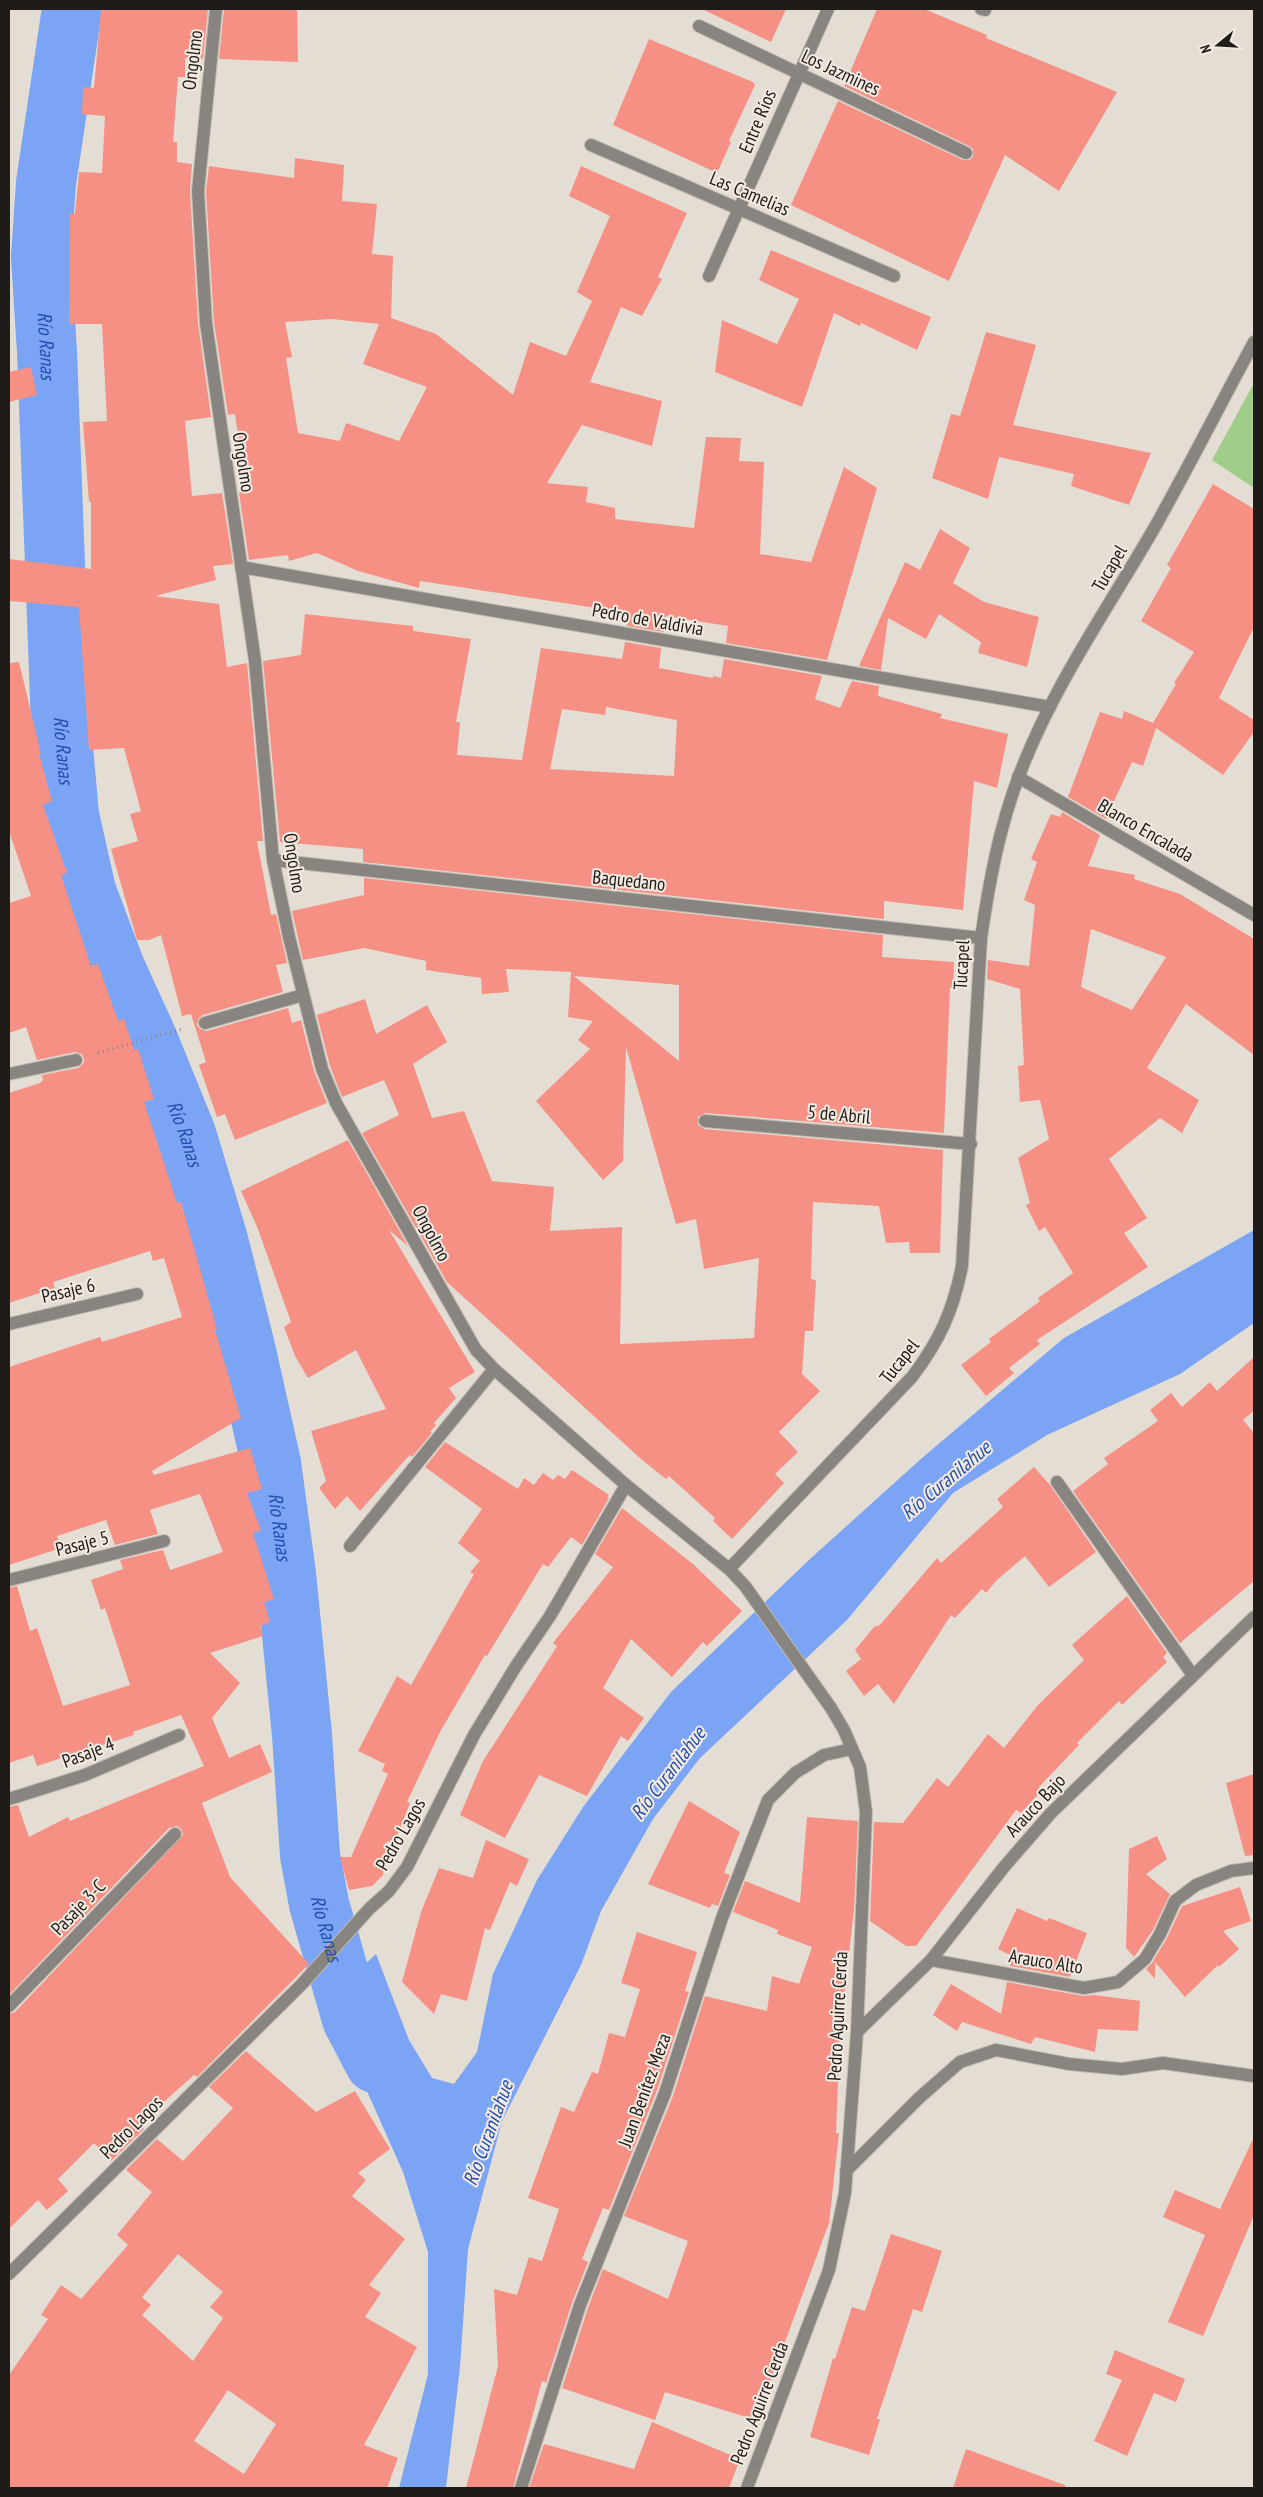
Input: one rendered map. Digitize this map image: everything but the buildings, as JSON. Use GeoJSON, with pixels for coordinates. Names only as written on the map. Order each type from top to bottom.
{"type":"FeatureCollection","features":[{"type":"Feature","properties":{"kind":"street","name":"Ongolmo"},"geometry":{"type":"LineString","coordinates":[[216,9],[198,191],[206,323],[255,661],[273,860],[303,996],[322,1069],[336,1102],[476,1350],[494,1369],[527,1396],[626,1485],[729,1569]]}},
{"type":"Feature","properties":{"kind":"street","name":"Entre Ríos"},"geometry":{"type":"LineString","coordinates":[[710,276],[798,73],[828,9]]}},
{"type":"Feature","properties":{"kind":"street","name":"Los Jazmines"},"geometry":{"type":"LineString","coordinates":[[699,26],[966,153]]}},
{"type":"Feature","properties":{"kind":"street","name":"Las Camelias"},"geometry":{"type":"LineString","coordinates":[[591,145],[894,276]]}},
{"type":"Feature","properties":{"kind":"street","name":"Tucapel"},"geometry":{"type":"LineString","coordinates":[[729,1569],[884,1409],[932,1352],[946,1324],[956,1295],[962,1266],[971,1144],[981,938],[988,892],[999,843],[1018,778],[1050,707],[1156,524],[1254,342]]}},
{"type":"Feature","properties":{"kind":"street","name":"Pedro de Valdivia"},"geometry":{"type":"LineString","coordinates":[[241,568],[1050,707]]}},
{"type":"Feature","properties":{"kind":"street","name":"Blanco Encalada"},"geometry":{"type":"LineString","coordinates":[[1018,778],[1254,915]]}},
{"type":"Feature","properties":{"kind":"street","name":"Baquedano"},"geometry":{"type":"LineString","coordinates":[[273,860],[981,938]]}},
{"type":"Feature","properties":{"kind":"street"},"geometry":{"type":"LineString","coordinates":[[205,1023],[303,996]]}},
{"type":"Feature","properties":{"kind":"street"},"geometry":{"type":"LineString","coordinates":[[9,1074],[76,1060]]}},
{"type":"Feature","properties":{"kind":"street","name":"5 de Abril"},"geometry":{"type":"LineString","coordinates":[[705,1121],[971,1144]]}},
{"type":"Feature","properties":{"kind":"street","name":"Pasaje 6"},"geometry":{"type":"LineString","coordinates":[[9,1324],[137,1294]]}},
{"type":"Feature","properties":{"kind":"street"},"geometry":{"type":"LineString","coordinates":[[350,1546],[494,1369]]}},
{"type":"Feature","properties":{"kind":"street"},"geometry":{"type":"LineString","coordinates":[[1057,1482],[1192,1674]]}},
{"type":"Feature","properties":{"kind":"street","name":"Pedro Lagos"},"geometry":{"type":"LineString","coordinates":[[9,2274],[302,1984],[369,1909],[389,1891],[407,1867],[474,1736],[516,1666],[550,1616],[626,1485]]}},
{"type":"Feature","properties":{"kind":"street","name":"Pasaje 5"},"geometry":{"type":"LineString","coordinates":[[9,1580],[164,1541]]}},
{"type":"Feature","properties":{"kind":"street","name":"Pedro Aguirre Cerda"},"geometry":{"type":"LineString","coordinates":[[729,1569],[745,1586],[831,1708],[860,1767],[866,1812],[857,2032],[845,2193],[829,2270],[747,2488]]}},
{"type":"Feature","properties":{"kind":"street","name":"Arauco Bajo"},"geometry":{"type":"LineString","coordinates":[[857,2032],[931,1960],[1004,1867],[1051,1813],[1192,1674],[1254,1617]]}},
{"type":"Feature","properties":{"kind":"street","name":"Pasaje 4"},"geometry":{"type":"LineString","coordinates":[[9,1799],[85,1775],[179,1735]]}},
{"type":"Feature","properties":{"kind":"street","name":"Juan Benítez Meza"},"geometry":{"type":"LineString","coordinates":[[521,2488],[580,2305],[665,2093],[722,1918],[768,1800],[795,1773],[817,1759],[824,1755],[852,1749]]}},
{"type":"Feature","properties":{"kind":"street","name":"Pasaje 3-C"},"geometry":{"type":"LineString","coordinates":[[9,2006],[175,1834]]}},
{"type":"Feature","properties":{"kind":"street","name":"Arauco Alto"},"geometry":{"type":"LineString","coordinates":[[931,1960],[1084,1988],[1118,1982],[1145,1959],[1176,1902],[1196,1885],[1231,1871],[1254,1868]]}},
{"type":"Feature","properties":{"kind":"street"},"geometry":{"type":"LineString","coordinates":[[846,2171],[919,2098],[960,2062],[996,2050],[1069,2064],[1122,2069],[1163,2063],[1254,2076]]}},
{"type":"Feature","properties":{"kind":"path"},"geometry":{"type":"LineString","coordinates":[[76,1060],[205,1023]]}},
{"type":"Feature","properties":{"kind":"green space"},"geometry":{"type":"Polygon","coordinates":[[[1254,383],[1254,488],[1212,460],[1254,383]]]}},
{"type":"Feature","properties":{"kind":"water","name":"Río Curanilahue"},"geometry":{"type":"Polygon","coordinates":[[[1254,1230],[1254,1323],[1180,1374],[1047,1435],[953,1493],[847,1620],[700,1758],[653,1819],[601,1911],[581,1965],[502,2121],[468,2249],[460,2367],[446,2488],[399,2488],[428,2374],[428,2252],[403,2172],[354,2062],[331,1997],[376,1954],[409,2040],[432,2078],[454,2084],[477,2052],[493,1974],[537,1880],[583,1807],[671,1692],[810,1559],[922,1458],[1064,1338],[1254,1230]]]}},
{"type":"Feature","properties":{"kind":"waterway","name":"Río Ranas"},"geometry":{"type":"LineString","coordinates":[[72,9],[46,183],[41,257],[47,352],[61,725],[69,815],[86,891],[115,968],[147,1038],[186,1134],[218,1240],[245,1347],[271,1463],[286,1574],[302,1735],[310,1855],[319,1904],[352,2019],[375,2063]]}}]}
